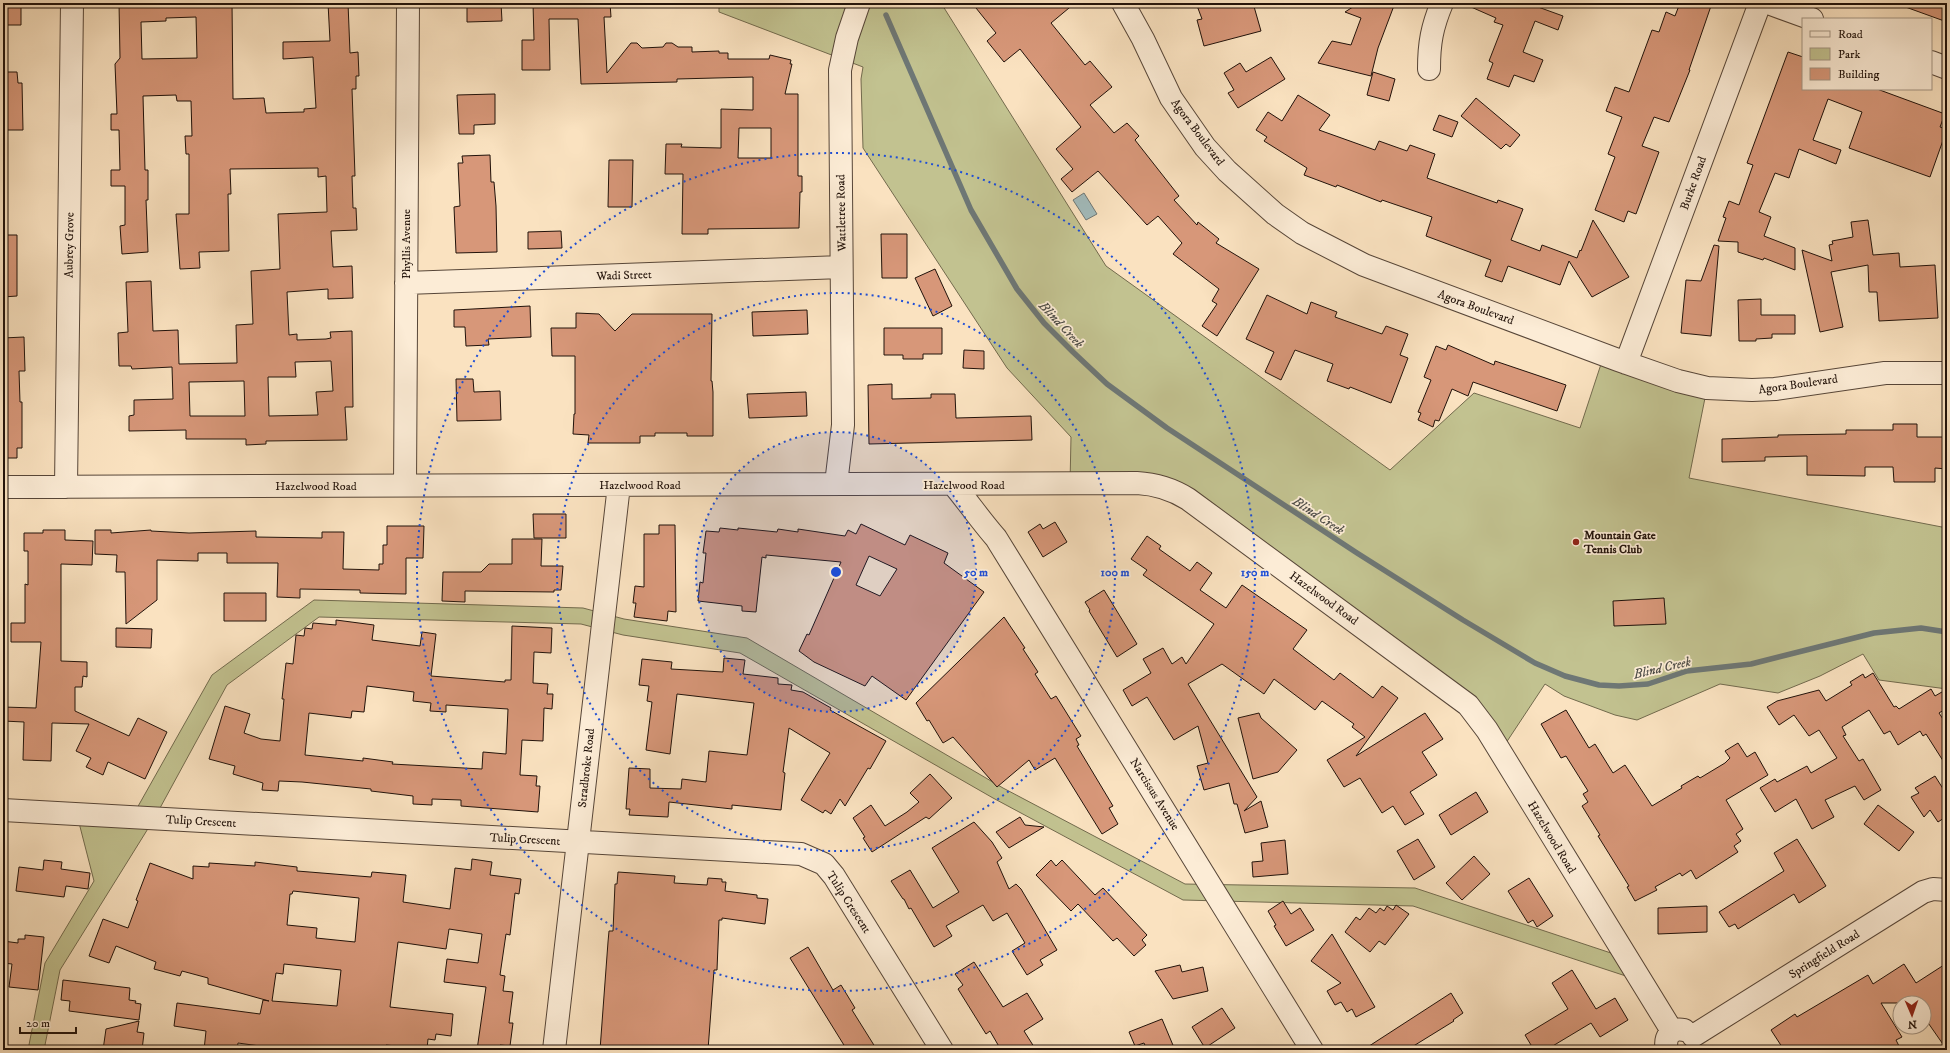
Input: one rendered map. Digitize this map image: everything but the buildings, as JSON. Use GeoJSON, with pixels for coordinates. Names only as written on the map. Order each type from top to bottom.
{"type":"FeatureCollection","features":[{"type":"Feature","properties":{"kind":"street","name":"Aubrey Grove"},"geometry":{"type":"LineString","coordinates":[[66,487],[72,3]]}},
{"type":"Feature","properties":{"kind":"street","name":"Phyllis Avenue"},"geometry":{"type":"LineString","coordinates":[[405,485],[408,3]]}},
{"type":"Feature","properties":{"kind":"street","name":"Wattletree Road"},"geometry":{"type":"LineString","coordinates":[[845,484],[841,267],[840,70],[847,38],[859,3]]}},
{"type":"Feature","properties":{"kind":"street","name":"Agora Boulevard"},"geometry":{"type":"LineString","coordinates":[[1123,3],[1143,39],[1172,98],[1186,121],[1227,171],[1275,214],[1308,236],[1364,265],[1626,363],[1678,381],[1707,388],[1775,389],[1885,373],[1947,373]]}},
{"type":"Feature","properties":{"kind":"street"},"geometry":{"type":"LineString","coordinates":[[1429,69],[1429,43],[1432,28],[1442,3]]}},
{"type":"Feature","properties":{"kind":"street","name":"Burke Road"},"geometry":{"type":"LineString","coordinates":[[1626,363],[1760,3]]}},
{"type":"Feature","properties":{"kind":"street"},"geometry":{"type":"LineString","coordinates":[[1768,3],[1809,18]]}},
{"type":"Feature","properties":{"kind":"street"},"geometry":{"type":"LineString","coordinates":[[1932,62],[1947,68]]}},
{"type":"Feature","properties":{"kind":"street","name":"Wadi Street"},"geometry":{"type":"LineString","coordinates":[[406,283],[841,267]]}},
{"type":"Feature","properties":{"kind":"street","name":"Hazelwood Road"},"geometry":{"type":"LineString","coordinates":[[3,486],[1137,483],[1160,486],[1173,490],[1188,499],[1468,705],[1486,730],[1681,1042]]}},
{"type":"Feature","properties":{"kind":"street","name":"Narcissus Avenue"},"geometry":{"type":"LineString","coordinates":[[953,484],[969,503],[979,519],[996,538],[1312,1050]]}},
{"type":"Feature","properties":{"kind":"street","name":"Narcissus Avenue"},"geometry":{"type":"LineString","coordinates":[[984,484],[986,503],[996,538]]}},
{"type":"Feature","properties":{"kind":"street","name":"Stradbroke Road"},"geometry":{"type":"LineString","coordinates":[[554,1050],[619,485]]}},
{"type":"Feature","properties":{"kind":"street","name":"Tulip Crescent"},"geometry":{"type":"LineString","coordinates":[[3,810],[801,854],[819,861],[834,876],[942,1050]]}},
{"type":"Feature","properties":{"kind":"street","name":"Springfield Road"},"geometry":{"type":"LineString","coordinates":[[1681,1042],[1923,892],[1946,884]]}},
{"type":"Feature","properties":{"kind":"green space"},"geometry":{"type":"Polygon","coordinates":[[[719,3],[941,3],[1106,266],[1390,470],[1474,393],[1580,428],[1604,355],[1707,388],[1689,478],[1947,528],[1947,689],[1879,680],[1863,654],[1820,676],[1778,693],[1720,684],[1637,720],[1615,715],[1564,696],[1545,684],[1500,752],[1487,730],[1188,499],[1070,484],[1071,437],[1007,368],[863,148],[861,79],[863,67],[719,12],[719,3]]]}},
{"type":"Feature","properties":{"kind":"green space"},"geometry":{"type":"Polygon","coordinates":[[[314,600],[583,608],[624,619],[747,638],[1003,788],[1185,884],[1415,888],[1626,958],[1641,981],[1413,906],[1183,900],[993,798],[740,653],[623,635],[581,624],[319,617],[227,685],[154,819],[60,970],[44,1050],[28,1050],[45,963],[94,881],[77,815],[132,817],[212,675],[314,600]]]}},
{"type":"Feature","properties":{"kind":"water"},"geometry":{"type":"Polygon","coordinates":[[[1084,193],[1097,214],[1086,220],[1073,200],[1084,193]]]}},
{"type":"Feature","properties":{"kind":"waterway","name":"Blind Creek"},"geometry":{"type":"LineString","coordinates":[[886,15],[971,210],[1017,289],[1044,323],[1073,352],[1107,384],[1167,428],[1357,553],[1463,620],[1535,663],[1565,676],[1599,685],[1619,686],[1648,684],[1687,671],[1751,664],[1874,633],[1921,628],[1947,632]]}},
{"type":"Feature","properties":{"kind":"place","name":"Mountain Gate Tennis Club"},"geometry":{"type":"Point","coordinates":[1576,542]}}]}
